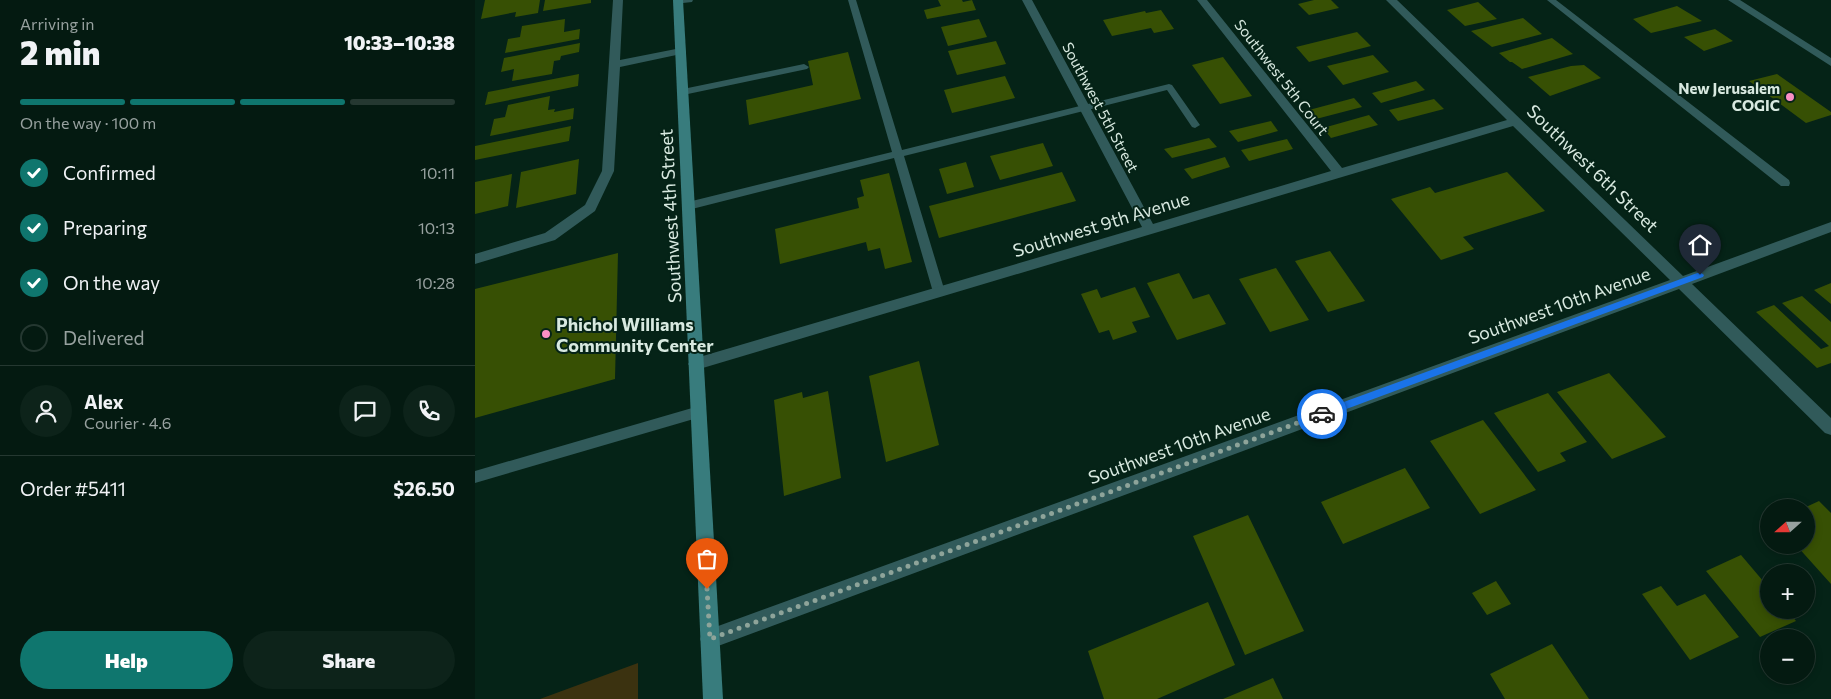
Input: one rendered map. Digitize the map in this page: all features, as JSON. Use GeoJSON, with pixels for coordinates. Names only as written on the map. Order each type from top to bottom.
{"type":"FeatureCollection","features":[{"type":"Feature","properties":{"kind":"street"},"geometry":{"type":"LineString","coordinates":[[475,259],[550,237],[591,208],[608,171],[617,0]]}},
{"type":"Feature","properties":{"kind":"street","name":"Southwest 5th Street"},"geometry":{"type":"LineString","coordinates":[[1027,0],[1149,228]]}},
{"type":"Feature","properties":{"kind":"street","name":"Southwest 5th Court"},"geometry":{"type":"LineString","coordinates":[[1202,0],[1339,173]]}},
{"type":"Feature","properties":{"kind":"street","name":"Southwest 6th Street"},"geometry":{"type":"LineString","coordinates":[[1391,0],[1831,428]]}},
{"type":"Feature","properties":{"kind":"street"},"geometry":{"type":"LineString","coordinates":[[1733,0],[1831,63]]}},
{"type":"Feature","properties":{"kind":"street","name":"Southwest 4th Street"},"geometry":{"type":"LineString","coordinates":[[681,1],[681,51],[688,206],[713,699]]}},
{"type":"Feature","properties":{"kind":"street"},"geometry":{"type":"LineString","coordinates":[[614,64],[681,51]]}},
{"type":"Feature","properties":{"kind":"street","name":"Southwest 9th Avenue"},"geometry":{"type":"LineString","coordinates":[[696,364],[1149,228],[1516,121]]}},
{"type":"Feature","properties":{"kind":"street","name":"Southwest 10th Avenue"},"geometry":{"type":"LineString","coordinates":[[710,639],[1831,227]]}},
{"type":"Feature","properties":{"kind":"lane"},"geometry":{"type":"LineString","coordinates":[[852,0],[939,292]]}},
{"type":"Feature","properties":{"kind":"lane"},"geometry":{"type":"LineString","coordinates":[[1551,0],[1785,183]]}},
{"type":"Feature","properties":{"kind":"lane"},"geometry":{"type":"LineString","coordinates":[[683,92],[804,67]]}},
{"type":"Feature","properties":{"kind":"lane"},"geometry":{"type":"LineString","coordinates":[[688,206],[1169,87],[1195,125]]}},
{"type":"Feature","properties":{"kind":"lane"},"geometry":{"type":"LineString","coordinates":[[475,476],[699,412]]}},
{"type":"Feature","properties":{"kind":"shaded area"},"geometry":{"type":"Polygon","coordinates":[[[638,663],[638,699],[540,699],[638,663]]]}},
{"type":"Feature","properties":{"kind":"building"},"geometry":{"type":"Polygon","coordinates":[[[485,0],[540,0],[538,13],[515,17],[516,12],[481,19],[485,0]]]}},
{"type":"Feature","properties":{"kind":"building"},"geometry":{"type":"Polygon","coordinates":[[[545,0],[591,0],[591,3],[543,11],[545,0]]]}},
{"type":"Feature","properties":{"kind":"building"},"geometry":{"type":"Polygon","coordinates":[[[938,0],[962,0],[963,2],[972,0],[976,10],[927,19],[924,10],[941,6],[938,0]]]}},
{"type":"Feature","properties":{"kind":"building"},"geometry":{"type":"Polygon","coordinates":[[[1314,0],[1331,0],[1339,8],[1309,15],[1298,4],[1314,0]]]}},
{"type":"Feature","properties":{"kind":"building"},"geometry":{"type":"Polygon","coordinates":[[[1478,2],[1497,19],[1465,26],[1447,10],[1478,2]]]}},
{"type":"Feature","properties":{"kind":"building"},"geometry":{"type":"Polygon","coordinates":[[[1677,6],[1702,21],[1651,33],[1633,19],[1677,6]]]}},
{"type":"Feature","properties":{"kind":"building"},"geometry":{"type":"Polygon","coordinates":[[[1161,10],[1174,29],[1154,33],[1151,28],[1112,36],[1103,20],[1145,11],[1146,13],[1161,10]]]}},
{"type":"Feature","properties":{"kind":"building"},"geometry":{"type":"Polygon","coordinates":[[[1523,18],[1542,34],[1492,47],[1471,31],[1523,18]]]}},
{"type":"Feature","properties":{"kind":"building"},"geometry":{"type":"Polygon","coordinates":[[[565,19],[564,32],[580,29],[579,39],[505,53],[508,39],[520,37],[522,26],[565,19]]]}},
{"type":"Feature","properties":{"kind":"building"},"geometry":{"type":"Polygon","coordinates":[[[979,19],[987,37],[948,46],[941,27],[979,19]]]}},
{"type":"Feature","properties":{"kind":"building"},"geometry":{"type":"Polygon","coordinates":[[[1715,29],[1733,41],[1704,51],[1684,37],[1715,29]]]}},
{"type":"Feature","properties":{"kind":"building"},"geometry":{"type":"Polygon","coordinates":[[[1357,32],[1371,46],[1309,62],[1296,47],[1357,32]]]}},
{"type":"Feature","properties":{"kind":"building"},"geometry":{"type":"Polygon","coordinates":[[[1552,38],[1573,54],[1522,69],[1499,53],[1552,38]]]}},
{"type":"Feature","properties":{"kind":"building"},"geometry":{"type":"Polygon","coordinates":[[[996,41],[1006,64],[957,75],[948,51],[996,41]]]}},
{"type":"Feature","properties":{"kind":"building"},"geometry":{"type":"Polygon","coordinates":[[[580,43],[579,52],[561,56],[560,60],[554,61],[552,74],[512,81],[514,69],[501,72],[504,58],[580,43]]]}},
{"type":"Feature","properties":{"kind":"building"},"geometry":{"type":"Polygon","coordinates":[[[848,52],[861,99],[749,125],[746,100],[813,85],[808,61],[848,52]]]}},
{"type":"Feature","properties":{"kind":"building"},"geometry":{"type":"Polygon","coordinates":[[[1373,55],[1389,72],[1343,85],[1327,66],[1373,55]]]}},
{"type":"Feature","properties":{"kind":"building"},"geometry":{"type":"Polygon","coordinates":[[[1223,57],[1252,96],[1220,104],[1192,65],[1223,57]]]}},
{"type":"Feature","properties":{"kind":"building"},"geometry":{"type":"Polygon","coordinates":[[[1584,65],[1601,78],[1550,96],[1528,77],[1571,66],[1584,65]]]}},
{"type":"Feature","properties":{"kind":"building"},"geometry":{"type":"Polygon","coordinates":[[[579,74],[578,86],[485,105],[488,92],[579,74]]]}},
{"type":"Feature","properties":{"kind":"building","name":"New Jerusalem COGIC"},"geometry":{"type":"Polygon","coordinates":[[[1777,74],[1831,112],[1831,115],[1806,123],[1749,81],[1777,74]]]}},
{"type":"Feature","properties":{"kind":"building"},"geometry":{"type":"Polygon","coordinates":[[[1005,76],[1015,98],[952,113],[944,90],[1005,76]]]}},
{"type":"Feature","properties":{"kind":"building"},"geometry":{"type":"Polygon","coordinates":[[[1416,81],[1425,90],[1381,103],[1372,93],[1416,81]]]}},
{"type":"Feature","properties":{"kind":"building"},"geometry":{"type":"Polygon","coordinates":[[[550,96],[548,110],[555,109],[554,112],[574,108],[573,119],[490,136],[494,119],[505,117],[508,105],[550,96]]]}},
{"type":"Feature","properties":{"kind":"building"},"geometry":{"type":"Polygon","coordinates":[[[1354,98],[1362,107],[1316,119],[1309,110],[1354,98]]]}},
{"type":"Feature","properties":{"kind":"building"},"geometry":{"type":"Polygon","coordinates":[[[1434,99],[1444,109],[1398,121],[1389,110],[1434,99]]]}},
{"type":"Feature","properties":{"kind":"building"},"geometry":{"type":"Polygon","coordinates":[[[1369,115],[1378,125],[1331,138],[1323,128],[1369,115]]]}},
{"type":"Feature","properties":{"kind":"building"},"geometry":{"type":"Polygon","coordinates":[[[1271,121],[1278,131],[1238,142],[1229,131],[1271,121]]]}},
{"type":"Feature","properties":{"kind":"building"},"geometry":{"type":"Polygon","coordinates":[[[571,126],[569,141],[475,160],[475,146],[571,126]]]}},
{"type":"Feature","properties":{"kind":"building"},"geometry":{"type":"Polygon","coordinates":[[[1209,138],[1217,147],[1172,158],[1164,149],[1209,138]]]}},
{"type":"Feature","properties":{"kind":"building"},"geometry":{"type":"Polygon","coordinates":[[[1287,139],[1293,149],[1249,161],[1241,150],[1287,139]]]}},
{"type":"Feature","properties":{"kind":"building"},"geometry":{"type":"Polygon","coordinates":[[[1043,143],[1053,166],[1000,180],[990,156],[1043,143]]]}},
{"type":"Feature","properties":{"kind":"building"},"geometry":{"type":"Polygon","coordinates":[[[1225,157],[1230,167],[1192,179],[1184,169],[1225,157]]]}},
{"type":"Feature","properties":{"kind":"building"},"geometry":{"type":"Polygon","coordinates":[[[579,159],[576,194],[516,208],[521,172],[579,159]]]}},
{"type":"Feature","properties":{"kind":"building"},"geometry":{"type":"Polygon","coordinates":[[[966,162],[974,187],[947,194],[939,169],[966,162]]]}},
{"type":"Feature","properties":{"kind":"building"},"geometry":{"type":"Polygon","coordinates":[[[1062,172],[1076,201],[939,238],[929,206],[1062,172]]]}},
{"type":"Feature","properties":{"kind":"building"},"geometry":{"type":"Polygon","coordinates":[[[1507,172],[1545,211],[1463,237],[1474,249],[1441,260],[1391,199],[1430,187],[1435,193],[1507,172]]]}},
{"type":"Feature","properties":{"kind":"building"},"geometry":{"type":"Polygon","coordinates":[[[889,173],[912,262],[885,269],[880,248],[868,251],[866,242],[780,264],[775,229],[859,208],[857,198],[864,196],[860,180],[889,173]]]}},
{"type":"Feature","properties":{"kind":"building"},"geometry":{"type":"Polygon","coordinates":[[[512,174],[508,206],[475,214],[475,182],[512,174]]]}},
{"type":"Feature","properties":{"kind":"building"},"geometry":{"type":"Polygon","coordinates":[[[1330,251],[1365,301],[1328,312],[1295,261],[1330,251]]]}},
{"type":"Feature","properties":{"kind":"building","name":"Phichol Williams Community Center"},"geometry":{"type":"Polygon","coordinates":[[[618,253],[615,379],[475,418],[475,289],[618,253]]]}},
{"type":"Feature","properties":{"kind":"building"},"geometry":{"type":"Polygon","coordinates":[[[1276,268],[1309,320],[1270,332],[1239,279],[1276,268]]]}},
{"type":"Feature","properties":{"kind":"building"},"geometry":{"type":"Polygon","coordinates":[[[1179,273],[1193,299],[1209,294],[1226,324],[1177,340],[1147,283],[1179,273]]]}},
{"type":"Feature","properties":{"kind":"building"},"geometry":{"type":"Polygon","coordinates":[[[1831,283],[1831,304],[1814,290],[1831,283]]]}},
{"type":"Feature","properties":{"kind":"building"},"geometry":{"type":"Polygon","coordinates":[[[1135,287],[1150,317],[1132,322],[1137,332],[1113,340],[1109,330],[1099,333],[1081,294],[1097,289],[1101,298],[1135,287]]]}},
{"type":"Feature","properties":{"kind":"building"},"geometry":{"type":"Polygon","coordinates":[[[1802,296],[1831,322],[1831,363],[1817,368],[1756,312],[1774,305],[1821,349],[1829,346],[1782,303],[1802,296]]]}},
{"type":"Feature","properties":{"kind":"building"},"geometry":{"type":"Polygon","coordinates":[[[919,361],[939,445],[886,462],[869,376],[919,361]]]}},
{"type":"Feature","properties":{"kind":"building"},"geometry":{"type":"Polygon","coordinates":[[[1609,373],[1666,437],[1612,459],[1557,392],[1609,373]]]}},
{"type":"Feature","properties":{"kind":"building"},"geometry":{"type":"Polygon","coordinates":[[[828,391],[841,478],[784,496],[774,400],[802,392],[803,398],[828,391]]]}},
{"type":"Feature","properties":{"kind":"building"},"geometry":{"type":"Polygon","coordinates":[[[1548,393],[1587,442],[1560,453],[1566,461],[1538,472],[1494,413],[1548,393]]]}},
{"type":"Feature","properties":{"kind":"building"},"geometry":{"type":"Polygon","coordinates":[[[1483,420],[1536,490],[1480,514],[1430,441],[1483,420]]]}},
{"type":"Feature","properties":{"kind":"building"},"geometry":{"type":"Polygon","coordinates":[[[1405,468],[1430,508],[1343,544],[1321,502],[1405,468]]]}},
{"type":"Feature","properties":{"kind":"building"},"geometry":{"type":"Polygon","coordinates":[[[1819,501],[1831,513],[1831,584],[1804,554],[1815,554],[1815,503],[1819,501]]]}},
{"type":"Feature","properties":{"kind":"building"},"geometry":{"type":"Polygon","coordinates":[[[1248,515],[1304,631],[1245,655],[1193,536],[1248,515]]]}},
{"type":"Feature","properties":{"kind":"building"},"geometry":{"type":"Polygon","coordinates":[[[1741,555],[1760,577],[1760,619],[1794,619],[1796,621],[1778,629],[1760,629],[1760,637],[1706,571],[1741,555]]]}},
{"type":"Feature","properties":{"kind":"building"},"geometry":{"type":"Polygon","coordinates":[[[1496,581],[1511,604],[1487,615],[1472,593],[1496,581]]]}},
{"type":"Feature","properties":{"kind":"building"},"geometry":{"type":"Polygon","coordinates":[[[1661,586],[1677,606],[1705,594],[1739,637],[1690,660],[1642,594],[1661,586]]]}},
{"type":"Feature","properties":{"kind":"building"},"geometry":{"type":"Polygon","coordinates":[[[1208,602],[1235,665],[1157,699],[1104,699],[1088,651],[1208,602]]]}},
{"type":"Feature","properties":{"kind":"building"},"geometry":{"type":"Polygon","coordinates":[[[1552,644],[1589,699],[1505,699],[1490,674],[1552,644]]]}},
{"type":"Feature","properties":{"kind":"building"},"geometry":{"type":"Polygon","coordinates":[[[1273,678],[1283,699],[1223,699],[1273,678]]]}},
{"type":"Feature","properties":{"kind":"way so far"},"geometry":{"type":"LineString","coordinates":[[707,589],[710,639],[1322,414]]}},
{"type":"Feature","properties":{"kind":"place","name":"New Jerusalem COGIC"},"geometry":{"type":"Point","coordinates":[1790,97]}},
{"type":"Feature","properties":{"kind":"place","name":"Phichol Williams Community Center"},"geometry":{"type":"Point","coordinates":[546,334]}},
{"type":"Feature","properties":{"kind":"route"},"geometry":{"type":"LineString","coordinates":[[1322,414],[1700,275]]}}]}
